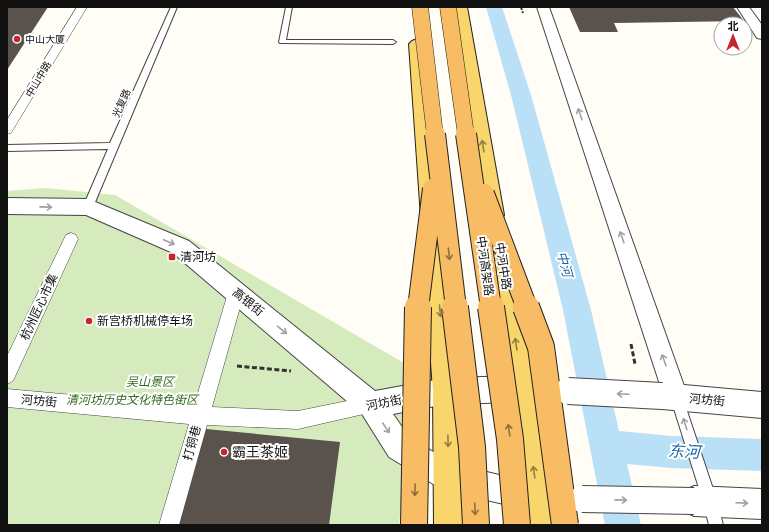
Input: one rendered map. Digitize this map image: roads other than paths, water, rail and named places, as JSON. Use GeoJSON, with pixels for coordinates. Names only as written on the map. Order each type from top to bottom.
{"type":"FeatureCollection","features":[{"type":"Feature","properties":{"kind":"highway"},"geometry":{"type":"LineString","coordinates":[[420,7],[472,447],[476,525]]}},
{"type":"Feature","properties":{"kind":"highway","name":"中河高架路"},"geometry":{"type":"LineString","coordinates":[[448,7],[510,439],[517,525]]}},
{"type":"Feature","properties":{"kind":"highway"},"geometry":{"type":"LineString","coordinates":[[469,153],[541,347],[565,525]]}},
{"type":"Feature","properties":{"kind":"highway"},"geometry":{"type":"LineString","coordinates":[[414,525],[418,310],[438,154]]}},
{"type":"Feature","properties":{"kind":"main road"},"geometry":{"type":"LineString","coordinates":[[414,7],[446,391],[449,525]]}},
{"type":"Feature","properties":{"kind":"main road","name":"中河中路"},"geometry":{"type":"LineString","coordinates":[[460,7],[523,389],[539,511]]}},
{"type":"Feature","properties":{"kind":"street","name":"中山中路"},"geometry":{"type":"LineString","coordinates":[[7,130],[82,7]]}},
{"type":"Feature","properties":{"kind":"street"},"geometry":{"type":"LineString","coordinates":[[543,7],[669,397]]}},
{"type":"Feature","properties":{"kind":"street"},"geometry":{"type":"LineString","coordinates":[[743,7],[762,35]]}},
{"type":"Feature","properties":{"kind":"street","name":"高银街"},"geometry":{"type":"LineString","coordinates":[[7,206],[88,208],[181,247],[371,405],[399,447],[448,477]]}},
{"type":"Feature","properties":{"kind":"street","name":"杭州匠心市集"},"geometry":{"type":"LineString","coordinates":[[7,374],[71,239]]}},
{"type":"Feature","properties":{"kind":"street","name":"打铜巷"},"geometry":{"type":"LineString","coordinates":[[169,525],[236,292]]}},
{"type":"Feature","properties":{"kind":"street","name":"河坊街"},"geometry":{"type":"LineString","coordinates":[[7,398],[200,416],[298,420],[446,391],[523,389],[669,397],[762,405]]}},
{"type":"Feature","properties":{"kind":"street"},"geometry":{"type":"LineString","coordinates":[[448,477],[539,511],[582,499],[706,509],[762,504]]}},
{"type":"Feature","properties":{"kind":"lane","name":"光复路"},"geometry":{"type":"LineString","coordinates":[[88,208],[113,146],[174,7]]}},
{"type":"Feature","properties":{"kind":"lane"},"geometry":{"type":"LineString","coordinates":[[289,7],[282,42],[393,42]]}},
{"type":"Feature","properties":{"kind":"lane"},"geometry":{"type":"LineString","coordinates":[[7,148],[113,146]]}},
{"type":"Feature","properties":{"kind":"lane"},"geometry":{"type":"LineString","coordinates":[[669,397],[706,509]]}},
{"type":"Feature","properties":{"kind":"waterway","name":"中河"},"geometry":{"type":"LineString","coordinates":[[494,7],[521,95],[577,310],[606,446]]}},
{"type":"Feature","properties":{"kind":"waterway","name":"东河"},"geometry":{"type":"LineString","coordinates":[[606,446],[672,452],[762,455]]}},
{"type":"Feature","properties":{"kind":"waterway","name":"中河"},"geometry":{"type":"LineString","coordinates":[[606,446],[623,525]]}},
{"type":"Feature","properties":{"kind":"place","name":"中山大厦"},"geometry":{"type":"Point","coordinates":[17,39]}},
{"type":"Feature","properties":{"kind":"place","name":"清河坊"},"geometry":{"type":"Point","coordinates":[172,257]}},
{"type":"Feature","properties":{"kind":"place","name":"新宫桥机械停车场"},"geometry":{"type":"Point","coordinates":[89,321]}},
{"type":"Feature","properties":{"kind":"place","name":"霸王茶姬"},"geometry":{"type":"Point","coordinates":[224,452]}},
{"type":"Feature","properties":{"kind":"park label","name":"吴山景区"},"geometry":{"type":"Point","coordinates":[150,382]}},
{"type":"Feature","properties":{"kind":"park label","name":"清河坊历史文化特色街区"},"geometry":{"type":"Point","coordinates":[132,400]}}]}
